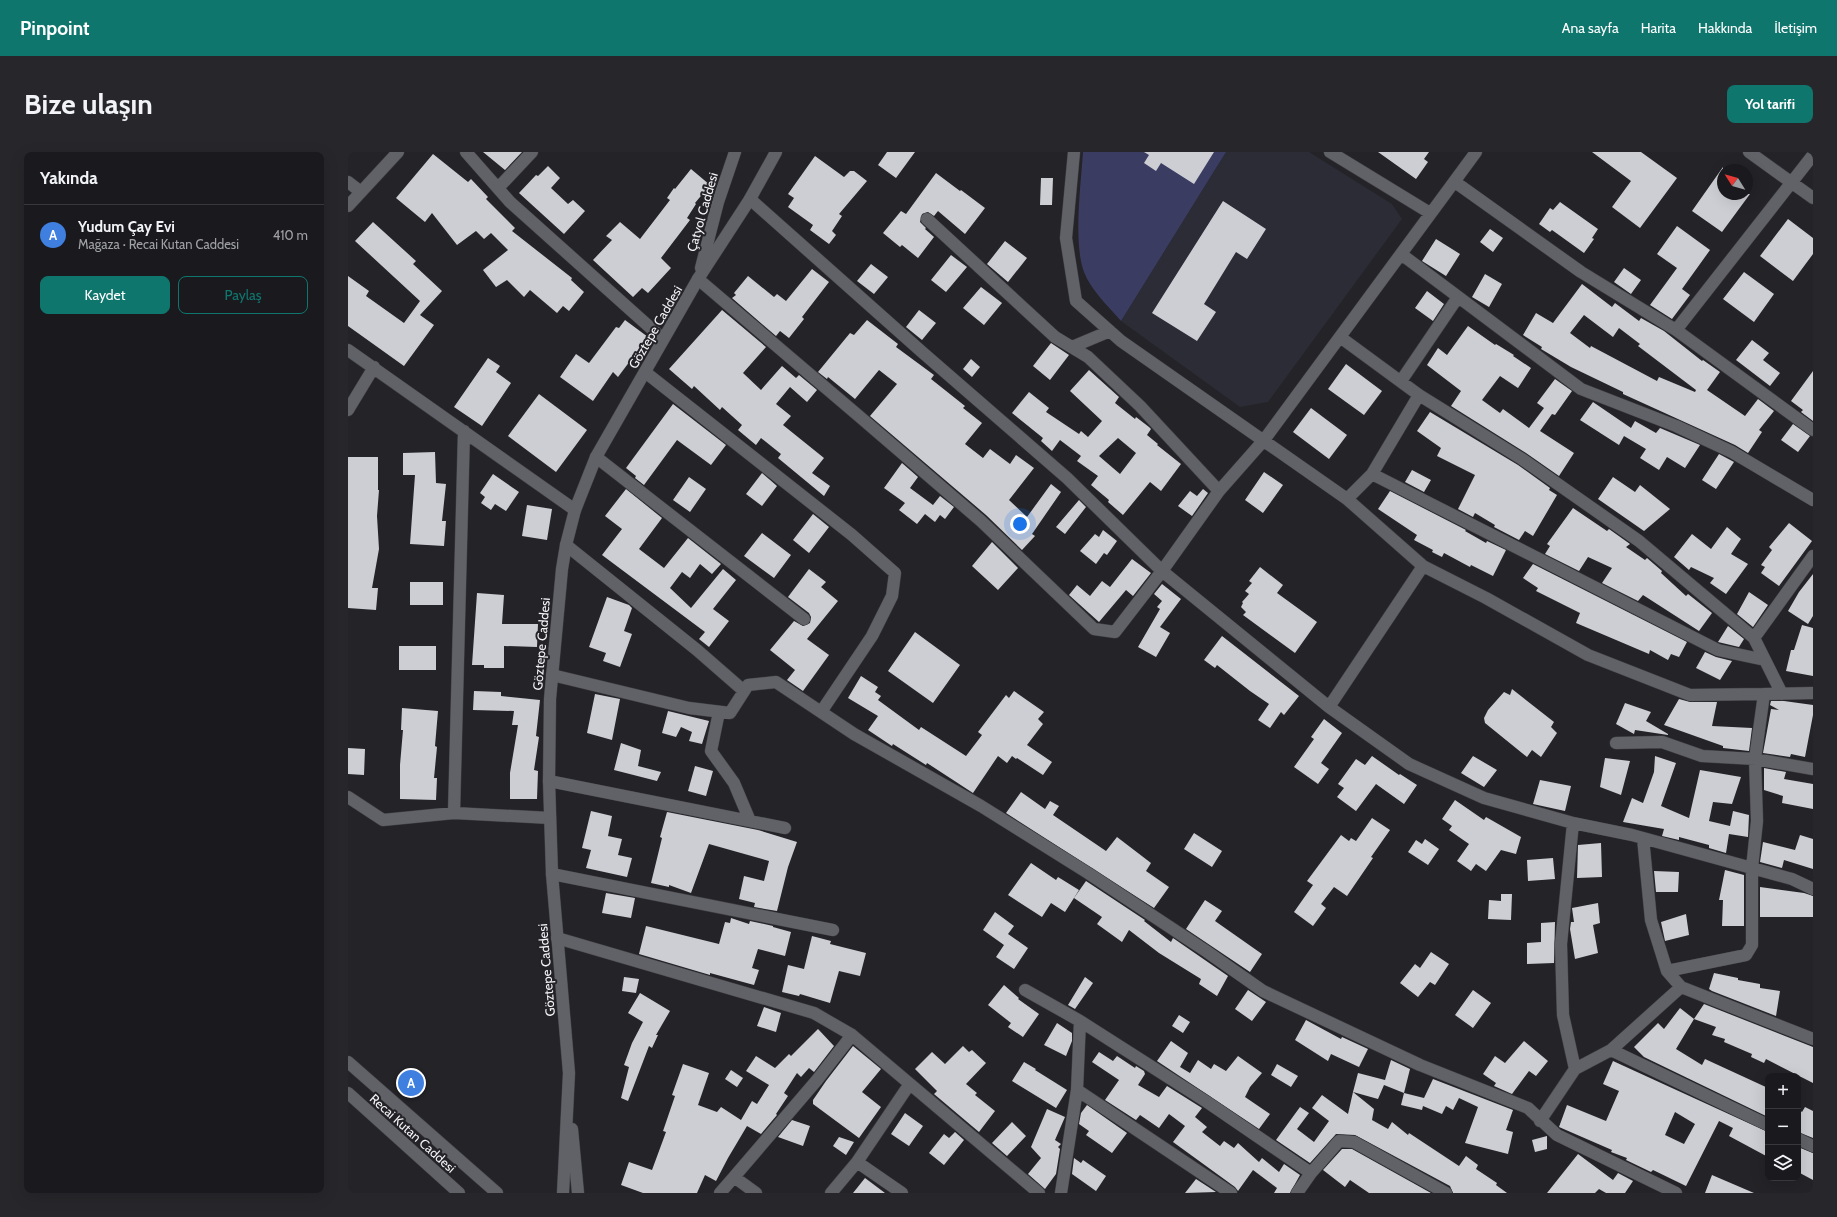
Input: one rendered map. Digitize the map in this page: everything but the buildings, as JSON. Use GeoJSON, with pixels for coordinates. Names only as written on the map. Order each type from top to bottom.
{"type":"FeatureCollection","features":[{"type":"Feature","properties":{"kind":"street"},"geometry":{"type":"LineString","coordinates":[[348,206],[398,152]]}},
{"type":"Feature","properties":{"kind":"street"},"geometry":{"type":"LineString","coordinates":[[466,152],[510,202],[663,339]]}},
{"type":"Feature","properties":{"kind":"street"},"geometry":{"type":"LineString","coordinates":[[498,188],[532,152]]}},
{"type":"Feature","properties":{"kind":"street","name":"Çatyol Caddesi"},"geometry":{"type":"LineString","coordinates":[[698,279],[718,202],[735,152]]}},
{"type":"Feature","properties":{"kind":"street","name":"Göztepe Caddesi"},"geometry":{"type":"LineString","coordinates":[[563,1193],[569,1073],[552,874],[549,781],[552,675],[562,569],[566,545],[575,510],[596,457],[698,279],[750,199],[776,152]]}},
{"type":"Feature","properties":{"kind":"street"},"geometry":{"type":"LineString","coordinates":[[1074,152],[1066,238],[1076,301],[1122,341],[1347,499],[1423,566],[1486,598],[1588,655],[1690,694],[1813,693]]}},
{"type":"Feature","properties":{"kind":"street"},"geometry":{"type":"LineString","coordinates":[[1330,152],[1430,213]]}},
{"type":"Feature","properties":{"kind":"street"},"geometry":{"type":"LineString","coordinates":[[698,279],[975,516],[1094,629],[1115,632],[1162,571],[1219,491],[1264,440],[1476,152]]}},
{"type":"Feature","properties":{"kind":"street"},"geometry":{"type":"LineString","coordinates":[[1749,152],[1813,198]]}},
{"type":"Feature","properties":{"kind":"street"},"geometry":{"type":"LineString","coordinates":[[1676,330],[1708,287],[1813,155]]}},
{"type":"Feature","properties":{"kind":"street"},"geometry":{"type":"LineString","coordinates":[[348,182],[361,192]]}},
{"type":"Feature","properties":{"kind":"street"},"geometry":{"type":"LineString","coordinates":[[1455,182],[1581,272],[1676,330],[1813,430]]}},
{"type":"Feature","properties":{"kind":"street"},"geometry":{"type":"LineString","coordinates":[[750,199],[922,352],[1068,478],[1162,571],[1329,707],[1409,764],[1484,798],[1573,823],[1643,838],[1792,879],[1813,888]]}},
{"type":"Feature","properties":{"kind":"street"},"geometry":{"type":"LineString","coordinates":[[927,219],[1055,337],[1088,357],[1140,406],[1219,491]]}},
{"type":"Feature","properties":{"kind":"street"},"geometry":{"type":"LineString","coordinates":[[1401,254],[1581,389],[1676,426],[1732,452],[1813,500]]}},
{"type":"Feature","properties":{"kind":"street"},"geometry":{"type":"LineString","coordinates":[[1401,382],[1458,297]]}},
{"type":"Feature","properties":{"kind":"street"},"geometry":{"type":"LineString","coordinates":[[1072,347],[1110,331]]}},
{"type":"Feature","properties":{"kind":"street"},"geometry":{"type":"LineString","coordinates":[[1340,337],[1419,395],[1522,459],[1639,541],[1754,638],[1782,694]]}},
{"type":"Feature","properties":{"kind":"street"},"geometry":{"type":"LineString","coordinates":[[348,350],[575,510]]}},
{"type":"Feature","properties":{"kind":"street"},"geometry":{"type":"LineString","coordinates":[[348,410],[374,367]]}},
{"type":"Feature","properties":{"kind":"street"},"geometry":{"type":"LineString","coordinates":[[645,372],[852,535],[895,573],[892,596],[872,636],[821,712]]}},
{"type":"Feature","properties":{"kind":"street"},"geometry":{"type":"LineString","coordinates":[[1347,499],[1372,474],[1419,395]]}},
{"type":"Feature","properties":{"kind":"street"},"geometry":{"type":"LineString","coordinates":[[454,813],[464,431]]}},
{"type":"Feature","properties":{"kind":"street"},"geometry":{"type":"LineString","coordinates":[[596,457],[804,620]]}},
{"type":"Feature","properties":{"kind":"street"},"geometry":{"type":"LineString","coordinates":[[1372,474],[1718,650],[1766,660]]}},
{"type":"Feature","properties":{"kind":"street"},"geometry":{"type":"LineString","coordinates":[[566,545],[697,650],[744,691]]}},
{"type":"Feature","properties":{"kind":"street"},"geometry":{"type":"LineString","coordinates":[[1754,638],[1813,556]]}},
{"type":"Feature","properties":{"kind":"street"},"geometry":{"type":"LineString","coordinates":[[1329,707],[1423,566]]}},
{"type":"Feature","properties":{"kind":"street"},"geometry":{"type":"LineString","coordinates":[[552,675],[689,708],[730,713],[748,685],[776,682],[854,734],[982,806],[1206,951],[1263,991],[1420,1065],[1528,1108],[1540,1121],[1557,1135],[1661,1190],[1676,1193]]}},
{"type":"Feature","properties":{"kind":"street"},"geometry":{"type":"LineString","coordinates":[[1667,970],[1746,956],[1752,945],[1752,868],[1758,821],[1755,759],[1764,694]]}},
{"type":"Feature","properties":{"kind":"street"},"geometry":{"type":"LineString","coordinates":[[719,712],[711,751],[734,783],[750,821]]}},
{"type":"Feature","properties":{"kind":"street"},"geometry":{"type":"LineString","coordinates":[[1616,743],[1662,742],[1702,756],[1755,759],[1813,769]]}},
{"type":"Feature","properties":{"kind":"street"},"geometry":{"type":"LineString","coordinates":[[549,781],[784,828]]}},
{"type":"Feature","properties":{"kind":"street"},"geometry":{"type":"LineString","coordinates":[[348,796],[383,820],[454,813],[550,818]]}},
{"type":"Feature","properties":{"kind":"street"},"geometry":{"type":"LineString","coordinates":[[1573,823],[1561,944],[1563,1015],[1575,1069]]}},
{"type":"Feature","properties":{"kind":"street"},"geometry":{"type":"LineString","coordinates":[[1643,838],[1651,920],[1667,970],[1680,987],[1813,1039]]}},
{"type":"Feature","properties":{"kind":"street"},"geometry":{"type":"LineString","coordinates":[[552,874],[833,930]]}},
{"type":"Feature","properties":{"kind":"street"},"geometry":{"type":"LineString","coordinates":[[557,938],[814,1013],[852,1035],[909,1085],[1038,1193]]}},
{"type":"Feature","properties":{"kind":"street"},"geometry":{"type":"LineString","coordinates":[[1540,1121],[1575,1069],[1610,1050],[1680,987]]}},
{"type":"Feature","properties":{"kind":"street"},"geometry":{"type":"LineString","coordinates":[[1025,990],[1080,1021],[1200,1098],[1311,1172]]}},
{"type":"Feature","properties":{"kind":"street"},"geometry":{"type":"LineString","coordinates":[[1060,1193],[1077,1090],[1080,1021]]}},
{"type":"Feature","properties":{"kind":"street"},"geometry":{"type":"LineString","coordinates":[[720,1193],[817,1080],[852,1035]]}},
{"type":"Feature","properties":{"kind":"street"},"geometry":{"type":"LineString","coordinates":[[1610,1050],[1765,1124]]}},
{"type":"Feature","properties":{"kind":"street","name":"Recai Kutan Caddesi"},"geometry":{"type":"LineString","coordinates":[[348,1062],[497,1193]]}},
{"type":"Feature","properties":{"kind":"street"},"geometry":{"type":"LineString","coordinates":[[569,1073],[578,1193]]}},
{"type":"Feature","properties":{"kind":"street"},"geometry":{"type":"LineString","coordinates":[[831,1193],[857,1162],[909,1085]]}},
{"type":"Feature","properties":{"kind":"street"},"geometry":{"type":"LineString","coordinates":[[1077,1090],[1231,1193]]}},
{"type":"Feature","properties":{"kind":"street","name":"Recai Kutan Caddesi"},"geometry":{"type":"LineString","coordinates":[[348,1092],[459,1193]]}},
{"type":"Feature","properties":{"kind":"street"},"geometry":{"type":"LineString","coordinates":[[1801,1140],[1813,1146]]}},
{"type":"Feature","properties":{"kind":"street"},"geometry":{"type":"LineString","coordinates":[[1297,1193],[1311,1172],[1339,1141],[1354,1142],[1446,1193]]}},
{"type":"Feature","properties":{"kind":"street"},"geometry":{"type":"LineString","coordinates":[[857,1162],[902,1193]]}},
{"type":"Feature","properties":{"kind":"street"},"geometry":{"type":"LineString","coordinates":[[734,1177],[756,1193]]}},
{"type":"Feature","properties":{"kind":"shaded area"},"geometry":{"type":"Polygon","coordinates":[[[1083,152],[1226,152],[1121,321],[1100,298],[1087,279],[1081,260],[1078,229],[1083,152]]]}},
{"type":"Feature","properties":{"kind":"shaded area"},"geometry":{"type":"Polygon","coordinates":[[[1226,152],[1309,152],[1392,204],[1402,219],[1268,402],[1240,407],[1121,321],[1226,152]]]}},
{"type":"Feature","properties":{"kind":"place","name":"Yudum Çay Evi"},"geometry":{"type":"Point","coordinates":[411,1083]}}]}
